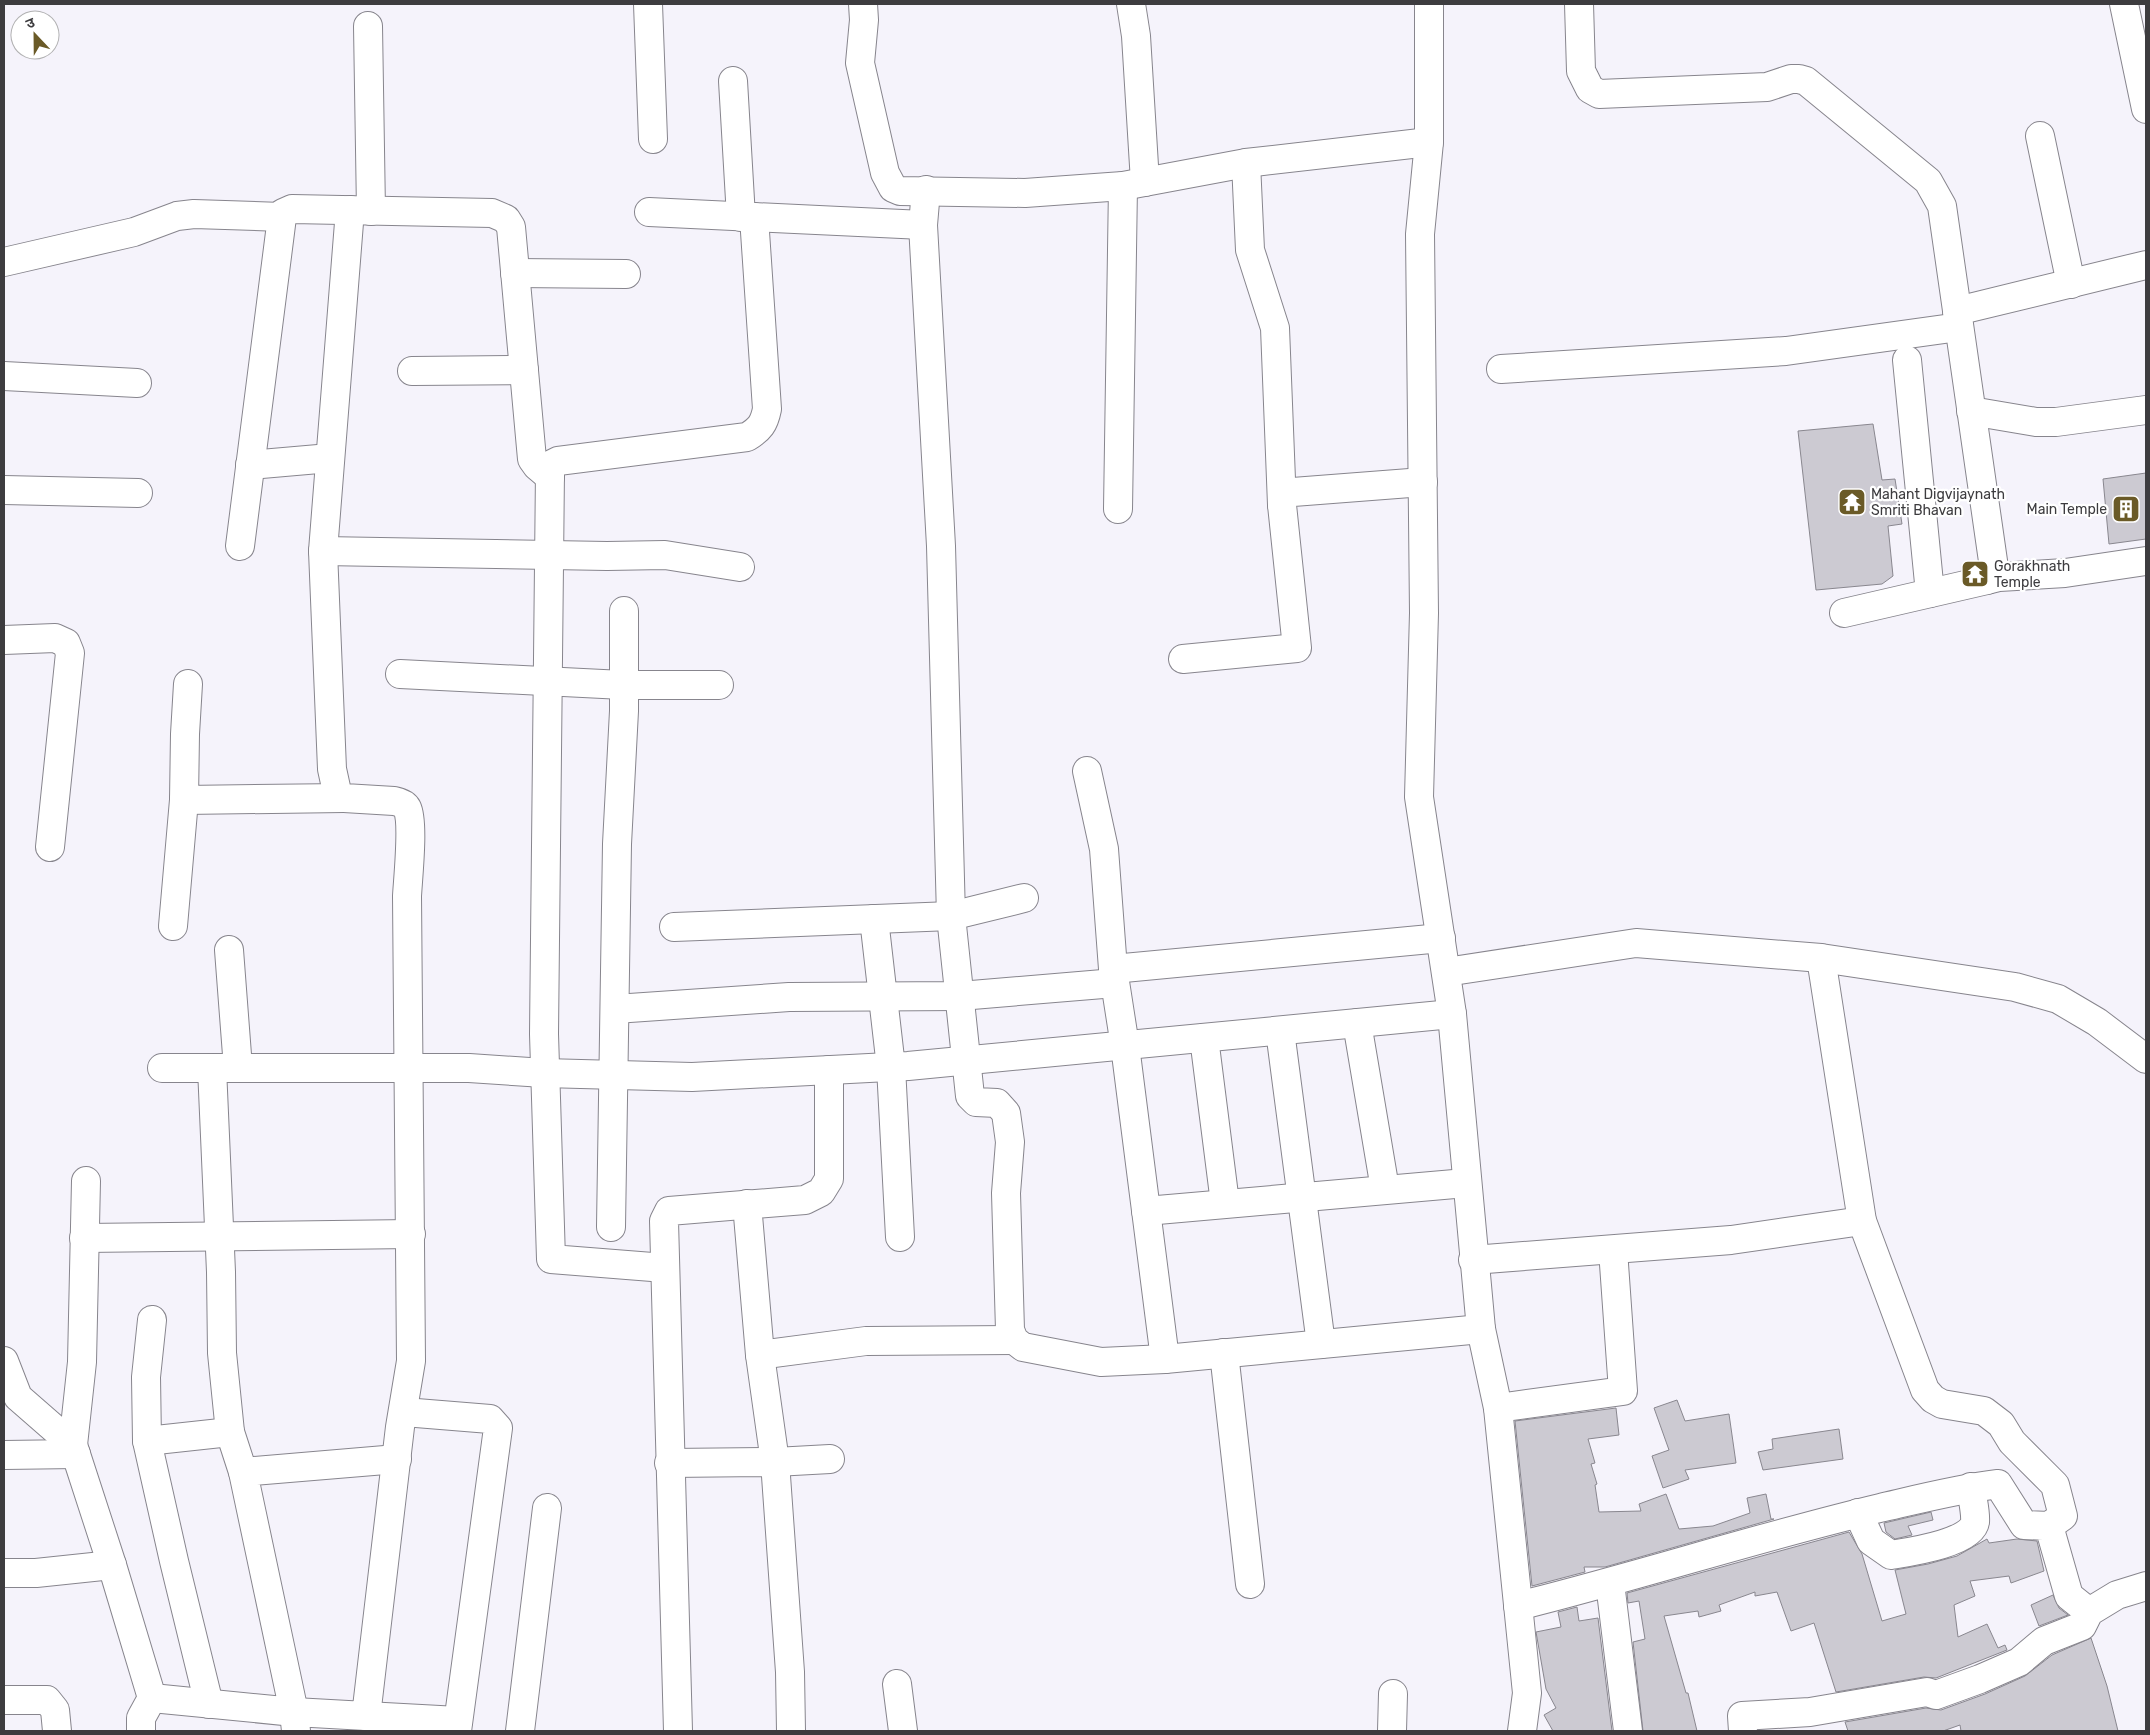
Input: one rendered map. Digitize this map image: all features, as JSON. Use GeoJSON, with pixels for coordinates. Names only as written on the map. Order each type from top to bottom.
{"type":"FeatureCollection","features":[{"type":"Feature","properties":{"kind":"street"},"geometry":{"type":"LineString","coordinates":[[648,4],[653,139]]}},
{"type":"Feature","properties":{"kind":"street"},"geometry":{"type":"LineString","coordinates":[[863,4],[864,20],[860,63],[885,173],[893,188],[900,191],[1026,193],[1134,184],[1246,162],[1428,142]]}},
{"type":"Feature","properties":{"kind":"street"},"geometry":{"type":"LineString","coordinates":[[1118,509],[1134,184],[1136,36],[1131,4]]}},
{"type":"Feature","properties":{"kind":"street"},"geometry":{"type":"LineString","coordinates":[[1430,4],[1428,142],[1420,234],[1424,613],[1419,797],[1452,1014],[1473,1260],[1481,1329],[1498,1408],[1526,1693],[1522,1731]]}},
{"type":"Feature","properties":{"kind":"street"},"geometry":{"type":"LineString","coordinates":[[1579,4],[1581,71],[1590,89],[1599,94],[1767,87],[1799,79],[1814,87],[1928,181],[1942,206],[1994,568],[1992,575],[1987,580]]}},
{"type":"Feature","properties":{"kind":"street"},"geometry":{"type":"LineString","coordinates":[[2124,4],[2146,109]]}},
{"type":"Feature","properties":{"kind":"street"},"geometry":{"type":"LineString","coordinates":[[344,798],[337,792],[332,769],[323,551],[330,458],[361,210],[368,26]]}},
{"type":"Feature","properties":{"kind":"street"},"geometry":{"type":"LineString","coordinates":[[665,1268],[550,1259],[544,1072],[550,477],[552,464],[558,462],[747,437],[759,430],[765,422],[767,409],[733,81]]}},
{"type":"Feature","properties":{"kind":"street"},"geometry":{"type":"LineString","coordinates":[[2040,136],[2071,284]]}},
{"type":"Feature","properties":{"kind":"street"},"geometry":{"type":"LineString","coordinates":[[1183,660],[1297,648],[1282,505],[1275,328],[1250,250],[1246,162]]}},
{"type":"Feature","properties":{"kind":"street"},"geometry":{"type":"LineString","coordinates":[[926,190],[923,226],[941,546],[951,916],[970,1096],[976,1102],[997,1103],[1006,1112],[1010,1142],[1006,1194],[1010,1330],[1014,1340],[1023,1348],[1101,1362],[1165,1359],[1481,1329]]}},
{"type":"Feature","properties":{"kind":"street"},"geometry":{"type":"LineString","coordinates":[[240,546],[282,217],[283,213],[292,209],[500,215],[506,218],[511,226],[532,459],[550,477]]}},
{"type":"Feature","properties":{"kind":"street"},"geometry":{"type":"LineString","coordinates":[[649,212],[923,226]]}},
{"type":"Feature","properties":{"kind":"street"},"geometry":{"type":"LineString","coordinates":[[4,262],[134,232],[177,216],[194,214],[282,217]]}},
{"type":"Feature","properties":{"kind":"street"},"geometry":{"type":"LineString","coordinates":[[1501,369],[1786,351],[1958,319],[2071,284],[2146,265]]}},
{"type":"Feature","properties":{"kind":"street"},"geometry":{"type":"LineString","coordinates":[[515,273],[626,274]]}},
{"type":"Feature","properties":{"kind":"street"},"geometry":{"type":"LineString","coordinates":[[1908,360],[1930,593]]}},
{"type":"Feature","properties":{"kind":"street"},"geometry":{"type":"LineString","coordinates":[[412,371],[524,370]]}},
{"type":"Feature","properties":{"kind":"street"},"geometry":{"type":"LineString","coordinates":[[4,376],[137,383]]}},
{"type":"Feature","properties":{"kind":"street"},"geometry":{"type":"LineString","coordinates":[[1972,411],[2036,422],[2056,422],[2146,410]]}},
{"type":"Feature","properties":{"kind":"street"},"geometry":{"type":"LineString","coordinates":[[250,465],[330,458]]}},
{"type":"Feature","properties":{"kind":"street"},"geometry":{"type":"LineString","coordinates":[[1282,505],[1283,499],[1293,492],[1423,482]]}},
{"type":"Feature","properties":{"kind":"street"},"geometry":{"type":"LineString","coordinates":[[4,490],[138,492]]}},
{"type":"Feature","properties":{"kind":"street"},"geometry":{"type":"LineString","coordinates":[[323,551],[666,555],[740,567]]}},
{"type":"Feature","properties":{"kind":"street"},"geometry":{"type":"LineString","coordinates":[[1844,613],[2000,577],[2065,573],[2146,561]]}},
{"type":"Feature","properties":{"kind":"street"},"geometry":{"type":"LineString","coordinates":[[612,1227],[617,844],[624,684],[624,611]]}},
{"type":"Feature","properties":{"kind":"street"},"geometry":{"type":"LineString","coordinates":[[4,640],[55,638],[66,643],[70,653],[50,847]]}},
{"type":"Feature","properties":{"kind":"street"},"geometry":{"type":"LineString","coordinates":[[400,674],[548,682],[719,685]]}},
{"type":"Feature","properties":{"kind":"street"},"geometry":{"type":"LineString","coordinates":[[173,926],[184,800],[188,684]]}},
{"type":"Feature","properties":{"kind":"street"},"geometry":{"type":"LineString","coordinates":[[1087,771],[1104,849],[1114,976],[1125,1046],[1165,1359]]}},
{"type":"Feature","properties":{"kind":"street"},"geometry":{"type":"LineString","coordinates":[[184,800],[344,798],[394,801],[407,807],[410,820],[407,896],[411,1362],[397,1459],[366,1716]]}},
{"type":"Feature","properties":{"kind":"street"},"geometry":{"type":"LineString","coordinates":[[674,928],[951,916],[1024,898]]}},
{"type":"Feature","properties":{"kind":"street"},"geometry":{"type":"LineString","coordinates":[[874,919],[891,1067],[900,1237]]}},
{"type":"Feature","properties":{"kind":"street"},"geometry":{"type":"LineString","coordinates":[[615,1009],[789,997],[960,996],[1441,938]]}},
{"type":"Feature","properties":{"kind":"street"},"geometry":{"type":"LineString","coordinates":[[1446,972],[1636,943],[1821,958],[2015,987],[2058,999],[2096,1022],[2146,1059]]}},
{"type":"Feature","properties":{"kind":"street"},"geometry":{"type":"LineString","coordinates":[[229,950],[220,1236],[222,1353],[230,1432],[243,1472],[295,1722]]}},
{"type":"Feature","properties":{"kind":"street"},"geometry":{"type":"LineString","coordinates":[[1518,1606],[1610,1583],[1713,1551],[1858,1513],[1971,1487],[1998,1484],[2024,1525],[2048,1526],[2063,1516],[2055,1485],[2012,1442],[2000,1424],[1984,1411],[1942,1404],[1925,1390],[1862,1221],[1821,958]]}},
{"type":"Feature","properties":{"kind":"street"},"geometry":{"type":"LineString","coordinates":[[162,1068],[469,1068],[692,1077],[891,1067],[967,1061],[1452,1014]]}},
{"type":"Feature","properties":{"kind":"street"},"geometry":{"type":"LineString","coordinates":[[1357,1023],[1385,1190]]}},
{"type":"Feature","properties":{"kind":"street"},"geometry":{"type":"LineString","coordinates":[[1280,1031],[1321,1344]]}},
{"type":"Feature","properties":{"kind":"street"},"geometry":{"type":"LineString","coordinates":[[1204,1038],[1225,1203]]}},
{"type":"Feature","properties":{"kind":"street"},"geometry":{"type":"LineString","coordinates":[[678,1731],[669,1463],[664,1221],[669,1211],[805,1200],[820,1192],[830,1179],[829,1070]]}},
{"type":"Feature","properties":{"kind":"street"},"geometry":{"type":"LineString","coordinates":[[86,1181],[82,1362],[75,1449],[152,1698],[141,1718],[140,1731]]}},
{"type":"Feature","properties":{"kind":"street"},"geometry":{"type":"LineString","coordinates":[[1146,1210],[1466,1183]]}},
{"type":"Feature","properties":{"kind":"street"},"geometry":{"type":"LineString","coordinates":[[747,1204],[760,1356],[774,1462],[790,1672],[791,1731]]}},
{"type":"Feature","properties":{"kind":"street"},"geometry":{"type":"LineString","coordinates":[[1473,1260],[1731,1240],[1862,1221]]}},
{"type":"Feature","properties":{"kind":"street"},"geometry":{"type":"LineString","coordinates":[[84,1238],[411,1234]]}},
{"type":"Feature","properties":{"kind":"street"},"geometry":{"type":"LineString","coordinates":[[1498,1408],[1623,1391],[1613,1250]]}},
{"type":"Feature","properties":{"kind":"street"},"geometry":{"type":"LineString","coordinates":[[152,1320],[146,1377],[147,1441],[209,1704]]}},
{"type":"Feature","properties":{"kind":"street"},"geometry":{"type":"LineString","coordinates":[[760,1356],[866,1342],[1014,1340]]}},
{"type":"Feature","properties":{"kind":"street"},"geometry":{"type":"LineString","coordinates":[[1224,1353],[1250,1584]]}},
{"type":"Feature","properties":{"kind":"street"},"geometry":{"type":"LineString","coordinates":[[4,1361],[18,1397],[75,1449]]}},
{"type":"Feature","properties":{"kind":"street"},"geometry":{"type":"LineString","coordinates":[[152,1698],[209,1704],[295,1722],[366,1716],[458,1726],[498,1428],[490,1419],[404,1412]]}},
{"type":"Feature","properties":{"kind":"street"},"geometry":{"type":"LineString","coordinates":[[147,1441],[230,1432]]}},
{"type":"Feature","properties":{"kind":"street"},"geometry":{"type":"LineString","coordinates":[[4,1455],[75,1449]]}},
{"type":"Feature","properties":{"kind":"street"},"geometry":{"type":"LineString","coordinates":[[243,1472],[397,1459]]}},
{"type":"Feature","properties":{"kind":"street"},"geometry":{"type":"LineString","coordinates":[[669,1463],[774,1462],[830,1459]]}},
{"type":"Feature","properties":{"kind":"street"},"geometry":{"type":"LineString","coordinates":[[1858,1513],[1871,1541],[1891,1555],[1921,1550],[1963,1537],[1972,1531],[1975,1523],[1971,1487]]}},
{"type":"Feature","properties":{"kind":"street"},"geometry":{"type":"LineString","coordinates":[[520,1731],[547,1508]]}},
{"type":"Feature","properties":{"kind":"street"},"geometry":{"type":"LineString","coordinates":[[2048,1526],[2069,1596],[2090,1612]]}},
{"type":"Feature","properties":{"kind":"street"},"geometry":{"type":"LineString","coordinates":[[4,1573],[36,1573],[112,1565]]}},
{"type":"Feature","properties":{"kind":"street"},"geometry":{"type":"LineString","coordinates":[[1610,1583],[1628,1731]]}},
{"type":"Feature","properties":{"kind":"street"},"geometry":{"type":"LineString","coordinates":[[1743,1731],[1742,1716],[1812,1721],[1927,1692],[1936,1695],[1954,1689],[2019,1662],[2044,1641],[2082,1626],[2090,1612],[2117,1595],[2146,1586]]}},
{"type":"Feature","properties":{"kind":"street"},"geometry":{"type":"LineString","coordinates":[[898,1684],[903,1731]]}},
{"type":"Feature","properties":{"kind":"street"},"geometry":{"type":"LineString","coordinates":[[1392,1731],[1394,1694]]}},
{"type":"Feature","properties":{"kind":"street"},"geometry":{"type":"LineString","coordinates":[[4,1700],[40,1699],[49,1702],[56,1715],[57,1731]]}},
{"type":"Feature","properties":{"kind":"building","name":"Mahant Digvijaynath Smriti Bhavan"},"geometry":{"type":"Polygon","coordinates":[[[1873,424],[1882,480],[1895,479],[1902,524],[1888,526],[1893,576],[1882,584],[1816,590],[1798,431],[1873,424]]]}},
{"type":"Feature","properties":{"kind":"building","name":"Main Temple"},"geometry":{"type":"Polygon","coordinates":[[[2146,473],[2146,539],[2109,544],[2103,479],[2146,473]]]}},
{"type":"Feature","properties":{"kind":"building"},"geometry":{"type":"Polygon","coordinates":[[[1677,1400],[1685,1421],[1729,1414],[1736,1463],[1685,1470],[1689,1479],[1663,1488],[1652,1456],[1669,1450],[1654,1408],[1677,1400]]]}},
{"type":"Feature","properties":{"kind":"building"},"geometry":{"type":"Polygon","coordinates":[[[1616,1408],[1619,1435],[1588,1439],[1595,1463],[1591,1464],[1597,1484],[1595,1485],[1599,1512],[1641,1511],[1639,1504],[1666,1494],[1679,1529],[1713,1526],[1750,1513],[1747,1498],[1766,1494],[1771,1519],[1774,1519],[1605,1567],[1584,1567],[1585,1572],[1532,1586],[1515,1421],[1616,1408]]]}},
{"type":"Feature","properties":{"kind":"building"},"geometry":{"type":"Polygon","coordinates":[[[1839,1429],[1843,1459],[1763,1470],[1758,1452],[1773,1449],[1772,1439],[1839,1429]]]}},
{"type":"Feature","properties":{"kind":"building"},"geometry":{"type":"Polygon","coordinates":[[[1931,1512],[1933,1520],[1908,1526],[1912,1535],[1895,1539],[1886,1532],[1884,1523],[1931,1512]]]}},
{"type":"Feature","properties":{"kind":"building"},"geometry":{"type":"Polygon","coordinates":[[[1849,1532],[1862,1554],[1882,1621],[1906,1614],[1895,1570],[1957,1556],[1987,1539],[1989,1543],[2017,1539],[2037,1541],[2044,1571],[2011,1583],[2009,1576],[1970,1581],[1975,1596],[1954,1605],[1958,1637],[1987,1624],[1998,1648],[2005,1645],[2007,1650],[1936,1678],[1924,1677],[1836,1692],[1814,1623],[1791,1631],[1777,1592],[1755,1596],[1755,1592],[1719,1605],[1721,1611],[1699,1617],[1698,1611],[1664,1616],[1686,1693],[1688,1693],[1697,1731],[1643,1731],[1633,1642],[1645,1639],[1639,1601],[1628,1603],[1627,1593],[1849,1532]]]}},
{"type":"Feature","properties":{"kind":"building"},"geometry":{"type":"Polygon","coordinates":[[[2053,1595],[2059,1608],[2068,1615],[2039,1626],[2031,1605],[2053,1595]]]}},
{"type":"Feature","properties":{"kind":"building"},"geometry":{"type":"Polygon","coordinates":[[[1577,1607],[1579,1621],[1598,1618],[1612,1731],[1553,1731],[1544,1715],[1556,1708],[1546,1689],[1536,1632],[1561,1627],[1558,1612],[1577,1607]]]}},
{"type":"Feature","properties":{"kind":"building"},"geometry":{"type":"Polygon","coordinates":[[[2091,1638],[2107,1686],[2118,1731],[1961,1731],[1960,1725],[1943,1731],[1848,1731],[1845,1722],[1926,1708],[1941,1710],[1985,1694],[2025,1676],[2052,1655],[2091,1638]]]}},
{"type":"Feature","properties":{"kind":"place","name":"Mahant Digvijaynath Smriti Bhavan"},"geometry":{"type":"Point","coordinates":[1852,502]}},
{"type":"Feature","properties":{"kind":"place","name":"Main Temple"},"geometry":{"type":"Point","coordinates":[2126,509]}},
{"type":"Feature","properties":{"kind":"place","name":"Gorakhnath Temple"},"geometry":{"type":"Point","coordinates":[1975,574]}}]}
